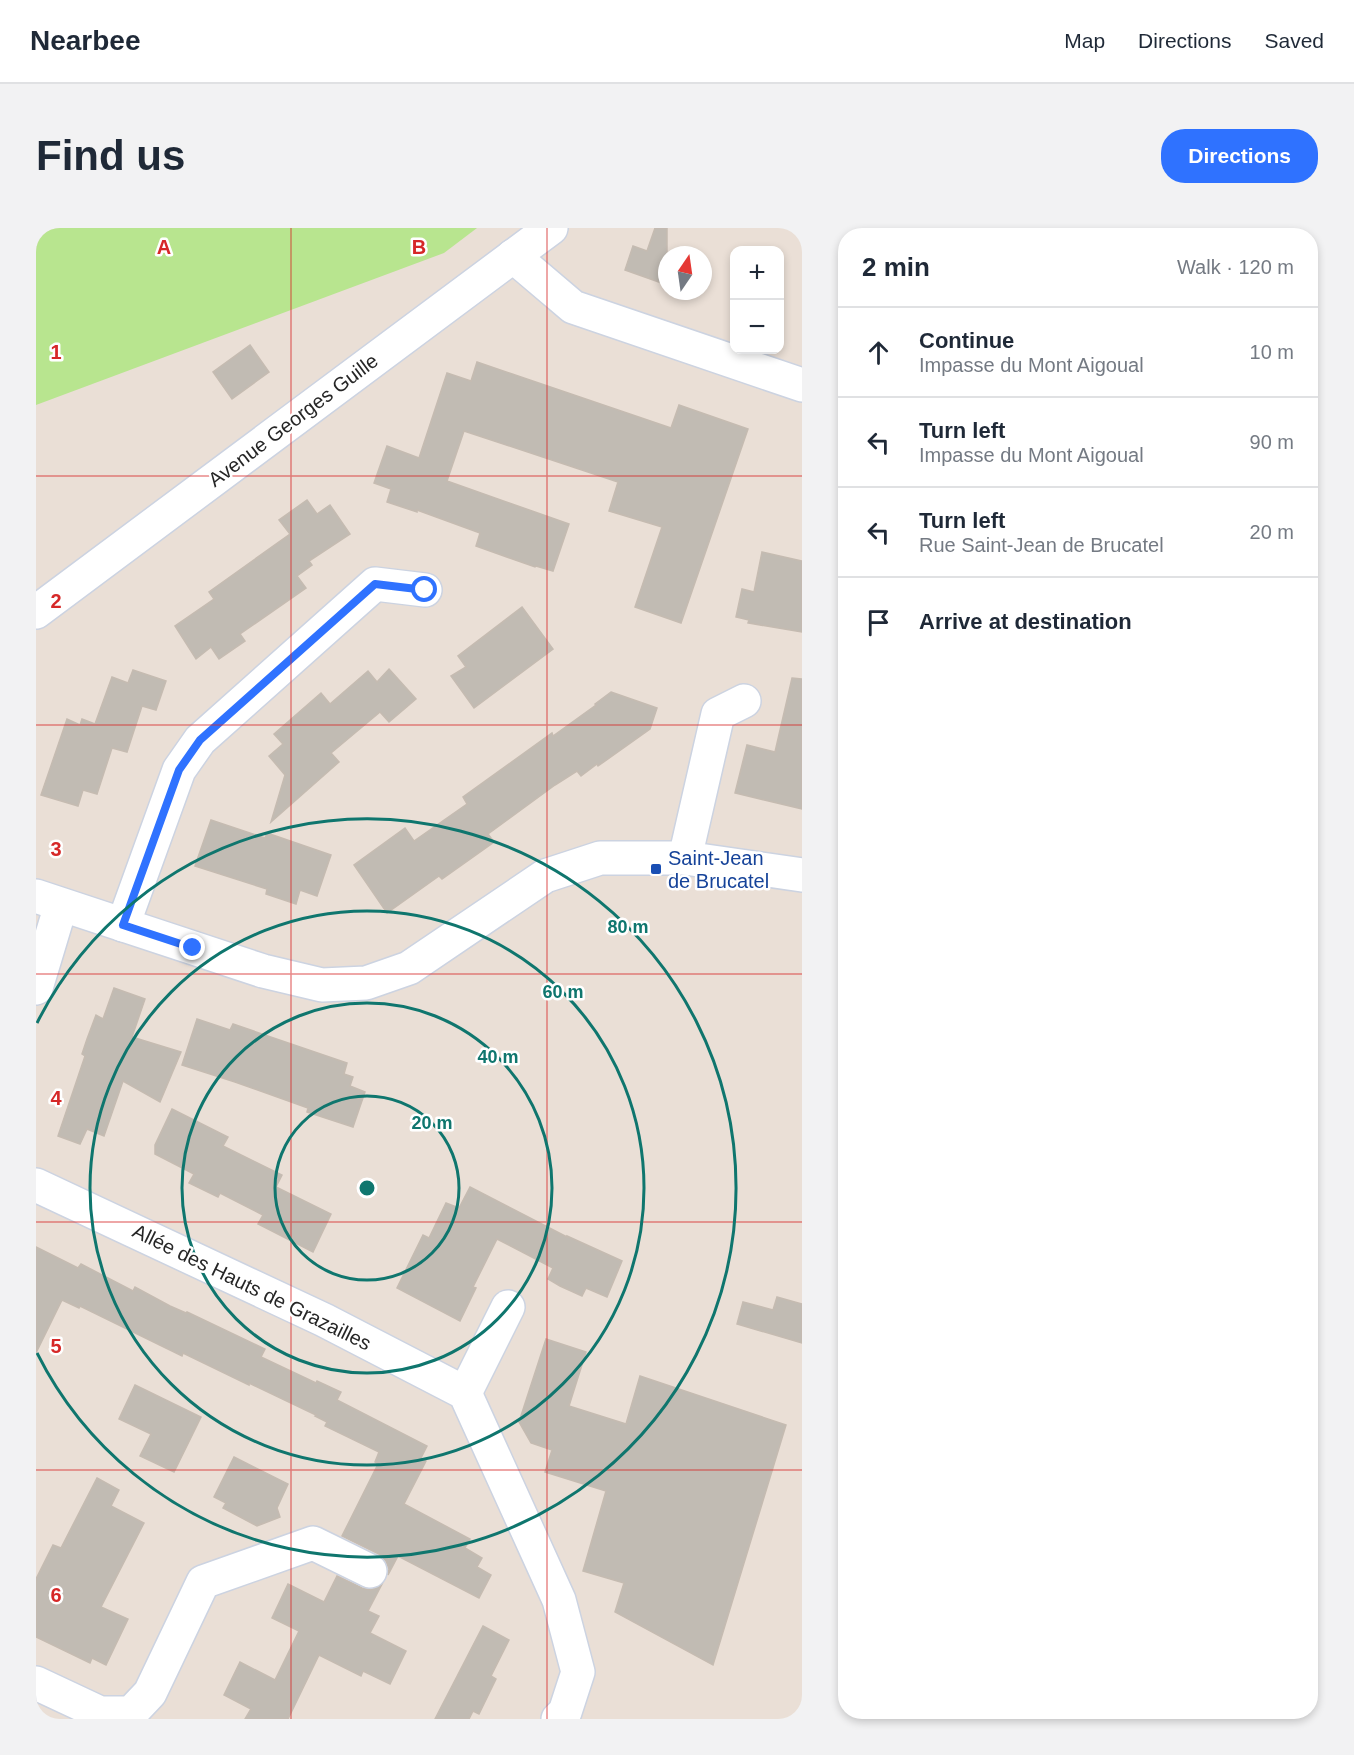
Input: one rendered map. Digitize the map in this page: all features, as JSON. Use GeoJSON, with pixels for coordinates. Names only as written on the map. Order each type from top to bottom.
{"type":"FeatureCollection","features":[{"type":"Feature","properties":{"kind":"street","name":"Avenue Georges Guille"},"geometry":{"type":"LineString","coordinates":[[36,612],[551,228]]}},
{"type":"Feature","properties":{"kind":"street"},"geometry":{"type":"LineString","coordinates":[[513,256],[573,307],[802,385]]}},
{"type":"Feature","properties":{"kind":"street"},"geometry":{"type":"LineString","coordinates":[[123,925],[179,770],[200,740],[375,584],[425,590]]}},
{"type":"Feature","properties":{"kind":"street"},"geometry":{"type":"LineString","coordinates":[[685,858],[718,714],[744,701]]}},
{"type":"Feature","properties":{"kind":"street"},"geometry":{"type":"LineString","coordinates":[[36,987],[49,901],[263,971],[322,985],[366,983],[410,968],[545,876],[600,858],[685,858],[802,875]]}},
{"type":"Feature","properties":{"kind":"street","name":"Allée des Hauts de Grazailles"},"geometry":{"type":"LineString","coordinates":[[36,1185],[324,1320],[465,1393]]}},
{"type":"Feature","properties":{"kind":"street"},"geometry":{"type":"LineString","coordinates":[[508,1307],[465,1393],[559,1600],[578,1672],[563,1717]]}},
{"type":"Feature","properties":{"kind":"street"},"geometry":{"type":"LineString","coordinates":[[36,1683],[100,1713],[131,1713],[150,1693],[203,1582],[313,1543],[370,1571]]}},
{"type":"Feature","properties":{"kind":"green space"},"geometry":{"type":"Polygon","coordinates":[[[36,228],[477,228],[444,253],[36,405],[36,228]]]}},
{"type":"Feature","properties":{"kind":"building"},"geometry":{"type":"Polygon","coordinates":[[[655,228],[667,228],[667,246],[658,246],[658,282],[625,270],[633,246],[647,251],[655,228]]]}},
{"type":"Feature","properties":{"kind":"building"},"geometry":{"type":"Polygon","coordinates":[[[250,345],[269,372],[232,399],[213,372],[250,345]]]}},
{"type":"Feature","properties":{"kind":"building"},"geometry":{"type":"Polygon","coordinates":[[[477,362],[671,428],[679,405],[748,429],[681,623],[635,607],[662,527],[609,511],[618,482],[464,431],[447,481],[569,524],[553,571],[476,546],[480,533],[417,510],[417,512],[387,502],[391,489],[374,483],[387,446],[419,458],[447,373],[471,381],[477,362]]]}},
{"type":"Feature","properties":{"kind":"building"},"geometry":{"type":"Polygon","coordinates":[[[307,500],[317,514],[330,505],[350,534],[309,561],[312,565],[297,576],[306,588],[240,634],[245,641],[219,659],[211,647],[196,659],[175,626],[214,599],[209,592],[290,534],[279,520],[307,500]]]}},
{"type":"Feature","properties":{"kind":"building"},"geometry":{"type":"Polygon","coordinates":[[[762,552],[802,561],[802,632],[748,623],[749,620],[736,617],[742,589],[754,592],[762,552]]]}},
{"type":"Feature","properties":{"kind":"building"},"geometry":{"type":"Polygon","coordinates":[[[522,607],[553,649],[474,708],[451,676],[466,667],[458,656],[522,607]]]}},
{"type":"Feature","properties":{"kind":"building"},"geometry":{"type":"Polygon","coordinates":[[[389,669],[416,699],[389,722],[380,712],[331,753],[339,762],[271,822],[285,775],[269,756],[283,744],[274,734],[321,693],[330,704],[368,671],[377,682],[389,669]]]}},
{"type":"Feature","properties":{"kind":"building"},"geometry":{"type":"Polygon","coordinates":[[[133,670],[166,681],[156,710],[142,706],[127,752],[112,748],[97,794],[83,790],[78,806],[41,795],[67,719],[80,725],[82,719],[95,724],[112,677],[128,683],[133,670]]]}},
{"type":"Feature","properties":{"kind":"building"},"geometry":{"type":"Polygon","coordinates":[[[792,678],[802,679],[802,809],[735,793],[747,745],[775,752],[792,678]]]}},
{"type":"Feature","properties":{"kind":"building"},"geometry":{"type":"Polygon","coordinates":[[[611,692],[657,708],[650,729],[598,766],[597,764],[581,776],[577,771],[555,785],[488,834],[494,842],[442,879],[439,876],[387,913],[354,865],[405,828],[414,841],[467,804],[463,797],[552,733],[553,736],[611,692]]]}},
{"type":"Feature","properties":{"kind":"building"},"geometry":{"type":"Polygon","coordinates":[[[211,820],[265,838],[267,833],[331,855],[317,896],[300,890],[296,904],[266,894],[267,889],[195,866],[211,820]]]}},
{"type":"Feature","properties":{"kind":"building"},"geometry":{"type":"Polygon","coordinates":[[[114,988],[145,999],[132,1037],[181,1052],[160,1102],[123,1081],[104,1136],[87,1129],[80,1144],[58,1136],[96,1015],[103,1019],[114,988]]]}},
{"type":"Feature","properties":{"kind":"building"},"geometry":{"type":"Polygon","coordinates":[[[197,1019],[230,1030],[233,1024],[347,1063],[344,1074],[353,1077],[350,1086],[365,1092],[353,1127],[307,1112],[308,1108],[182,1065],[197,1019]]]}},
{"type":"Feature","properties":{"kind":"building"},"geometry":{"type":"Polygon","coordinates":[[[172,1109],[228,1137],[223,1146],[282,1175],[276,1187],[331,1214],[313,1252],[258,1224],[263,1215],[220,1193],[218,1197],[189,1183],[194,1174],[155,1154],[155,1145],[172,1109]]]}},
{"type":"Feature","properties":{"kind":"building"},"geometry":{"type":"Polygon","coordinates":[[[470,1187],[567,1237],[622,1261],[607,1297],[586,1288],[582,1296],[560,1286],[548,1279],[553,1268],[497,1239],[473,1287],[476,1288],[460,1321],[397,1288],[423,1235],[429,1238],[446,1203],[459,1208],[470,1187]]]}},
{"type":"Feature","properties":{"kind":"building"},"geometry":{"type":"Polygon","coordinates":[[[36,1247],[78,1268],[81,1264],[133,1291],[135,1287],[170,1306],[265,1349],[261,1357],[341,1392],[337,1400],[427,1446],[421,1458],[426,1461],[404,1504],[470,1539],[465,1548],[482,1558],[477,1567],[491,1575],[479,1598],[398,1556],[388,1575],[389,1569],[386,1561],[379,1554],[342,1536],[378,1464],[375,1462],[379,1452],[325,1426],[327,1422],[316,1415],[183,1353],[182,1356],[80,1306],[79,1308],[62,1300],[36,1353],[36,1247]]]}},
{"type":"Feature","properties":{"kind":"building"},"geometry":{"type":"Polygon","coordinates":[[[777,1297],[802,1304],[802,1343],[737,1324],[743,1302],[773,1310],[777,1297]]]}},
{"type":"Feature","properties":{"kind":"building"},"geometry":{"type":"Polygon","coordinates":[[[546,1339],[586,1352],[569,1406],[626,1424],[640,1376],[786,1425],[713,1665],[615,1612],[624,1583],[583,1571],[606,1491],[545,1472],[552,1450],[531,1443],[519,1422],[546,1339]]]}},
{"type":"Feature","properties":{"kind":"building"},"geometry":{"type":"Polygon","coordinates":[[[135,1385],[201,1417],[174,1472],[140,1456],[151,1434],[119,1419],[135,1385]]]}},
{"type":"Feature","properties":{"kind":"building"},"geometry":{"type":"Polygon","coordinates":[[[234,1457],[288,1484],[277,1508],[280,1517],[257,1526],[223,1508],[226,1503],[214,1497],[234,1457]]]}},
{"type":"Feature","properties":{"kind":"building"},"geometry":{"type":"Polygon","coordinates":[[[97,1478],[119,1490],[111,1506],[144,1523],[101,1607],[128,1619],[106,1665],[92,1658],[90,1663],[36,1637],[36,1579],[53,1545],[61,1548],[97,1478]]]}},
{"type":"Feature","properties":{"kind":"building"},"geometry":{"type":"Polygon","coordinates":[[[337,1576],[371,1590],[382,1584],[368,1611],[379,1616],[370,1633],[406,1651],[390,1684],[363,1671],[361,1676],[319,1655],[288,1719],[245,1719],[251,1709],[224,1695],[240,1662],[275,1680],[299,1631],[272,1618],[288,1584],[324,1602],[337,1576]]]}},
{"type":"Feature","properties":{"kind":"building"},"geometry":{"type":"Polygon","coordinates":[[[483,1626],[509,1640],[491,1676],[496,1679],[479,1714],[473,1711],[469,1719],[435,1719],[483,1626]]]}},
{"type":"Feature","properties":{"kind":"place","name":"Saint-Jean de Brucatel"},"geometry":{"type":"Point","coordinates":[656,869]}},
{"type":"Feature","properties":{"kind":"route"},"geometry":{"type":"LineString","coordinates":[[193,948],[123,925],[179,770],[200,740],[375,584],[425,590]]}}]}
